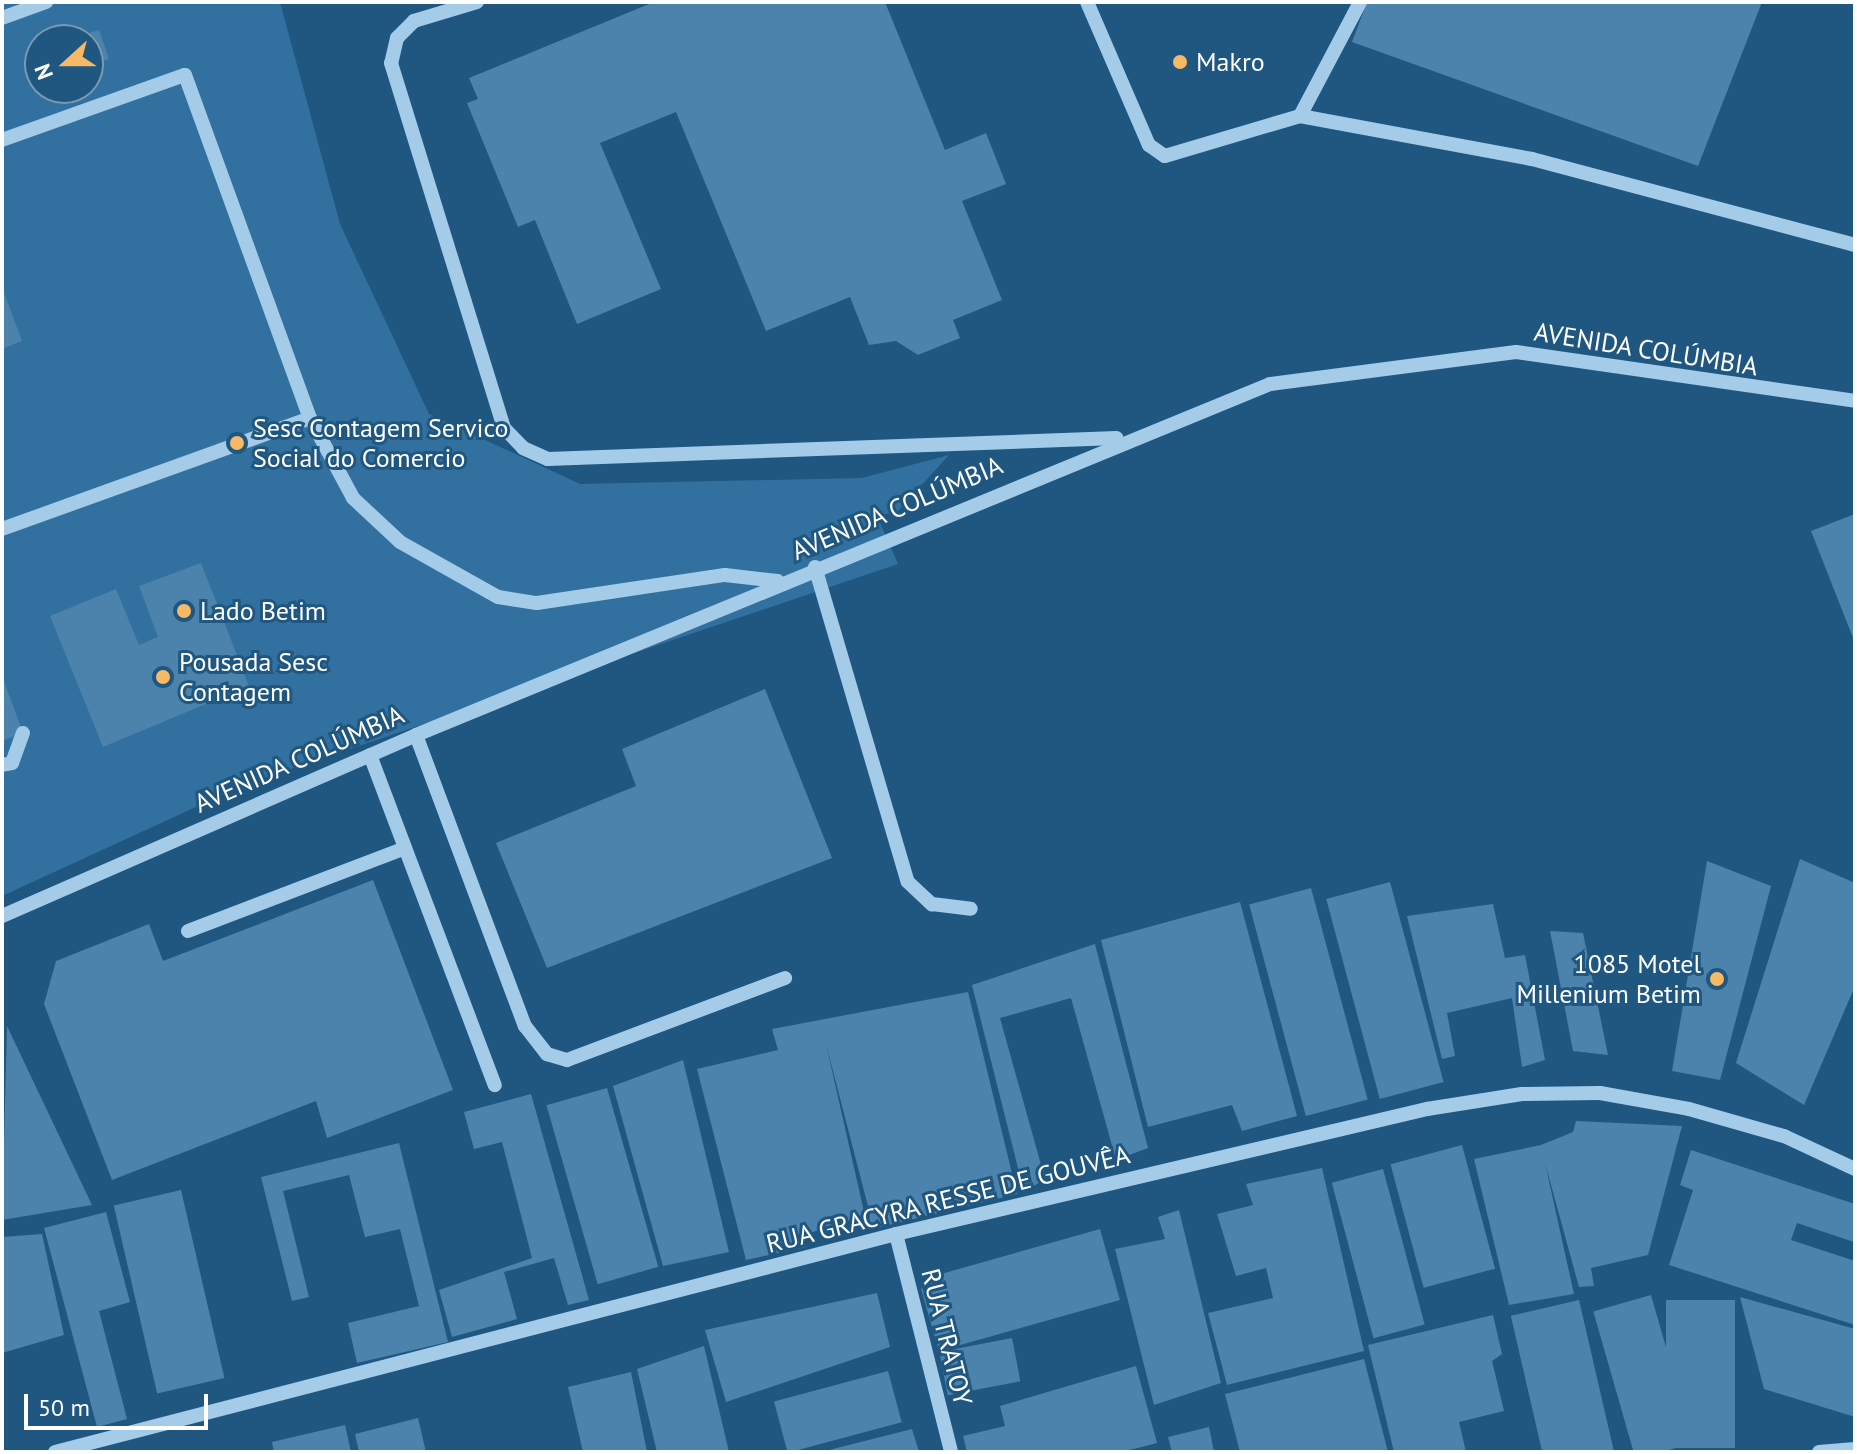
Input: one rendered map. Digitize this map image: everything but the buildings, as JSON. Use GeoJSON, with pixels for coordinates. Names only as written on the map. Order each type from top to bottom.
{"type":"FeatureCollection","features":[{"type":"Feature","properties":{"kind":"street"},"geometry":{"type":"LineString","coordinates":[[2,18],[46,2]]}},
{"type":"Feature","properties":{"kind":"street"},"geometry":{"type":"LineString","coordinates":[[477,2],[414,21],[397,38],[391,63],[504,428],[523,448],[548,459],[1129,437]]}},
{"type":"Feature","properties":{"kind":"street"},"geometry":{"type":"LineString","coordinates":[[1087,2],[1155,152],[1165,156],[1300,116],[1532,159],[1855,245]]}},
{"type":"Feature","properties":{"kind":"street"},"geometry":{"type":"LineString","coordinates":[[1300,116],[1360,2]]}},
{"type":"Feature","properties":{"kind":"street"},"geometry":{"type":"LineString","coordinates":[[2,140],[185,75],[310,418],[353,498],[400,542],[498,597],[537,603],[725,575],[782,581]]}},
{"type":"Feature","properties":{"kind":"street","name":"AVENIDA COLÚMBIA"},"geometry":{"type":"LineString","coordinates":[[2,916],[416,735],[815,567],[1129,437],[1270,384],[1516,352],[1855,401]]}},
{"type":"Feature","properties":{"kind":"street"},"geometry":{"type":"LineString","coordinates":[[2,529],[310,418]]}},
{"type":"Feature","properties":{"kind":"street"},"geometry":{"type":"LineString","coordinates":[[815,567],[908,882],[932,904],[971,909]]}},
{"type":"Feature","properties":{"kind":"street"},"geometry":{"type":"LineString","coordinates":[[2,765],[12,763],[23,733]]}},
{"type":"Feature","properties":{"kind":"street"},"geometry":{"type":"LineString","coordinates":[[416,735],[525,1026],[547,1054],[567,1060],[785,978]]}},
{"type":"Feature","properties":{"kind":"street"},"geometry":{"type":"LineString","coordinates":[[370,755],[495,1085]]}},
{"type":"Feature","properties":{"kind":"street"},"geometry":{"type":"LineString","coordinates":[[188,931],[405,848]]}},
{"type":"Feature","properties":{"kind":"street","name":"RUA GRACYRA RESSE DE GOUVÊA"},"geometry":{"type":"LineString","coordinates":[[55,1452],[896,1234],[1427,1109],[1522,1094],[1600,1093],[1689,1109],[1784,1136],[1855,1169]]}},
{"type":"Feature","properties":{"kind":"street","name":"RUA TRATOY"},"geometry":{"type":"LineString","coordinates":[[896,1234],[951,1452]]}},
{"type":"Feature","properties":{"kind":"street"},"geometry":{"type":"LineString","coordinates":[[1819,1452],[1855,1449]]}},
{"type":"Feature","properties":{"kind":"shaded area","name":"Sesc Contagem Servico Social do Comercio"},"geometry":{"type":"Polygon","coordinates":[[[2,2],[280,2],[340,224],[429,414],[580,484],[862,478],[949,455],[898,511],[877,516],[898,564],[246,784],[2,896],[2,2]]]}},
{"type":"Feature","properties":{"kind":"place","name":"Makro"},"geometry":{"type":"Point","coordinates":[1180,62]}},
{"type":"Feature","properties":{"kind":"place","name":"Sesc Contagem Servico Social do Comercio"},"geometry":{"type":"Point","coordinates":[237,443]}},
{"type":"Feature","properties":{"kind":"place","name":"Lado Betim"},"geometry":{"type":"Point","coordinates":[184,611]}},
{"type":"Feature","properties":{"kind":"place","name":"Pousada Sesc Contagem"},"geometry":{"type":"Point","coordinates":[163,677]}},
{"type":"Feature","properties":{"kind":"place","name":"1085 Motel Millenium Betim"},"geometry":{"type":"Point","coordinates":[1717,979]}}]}
